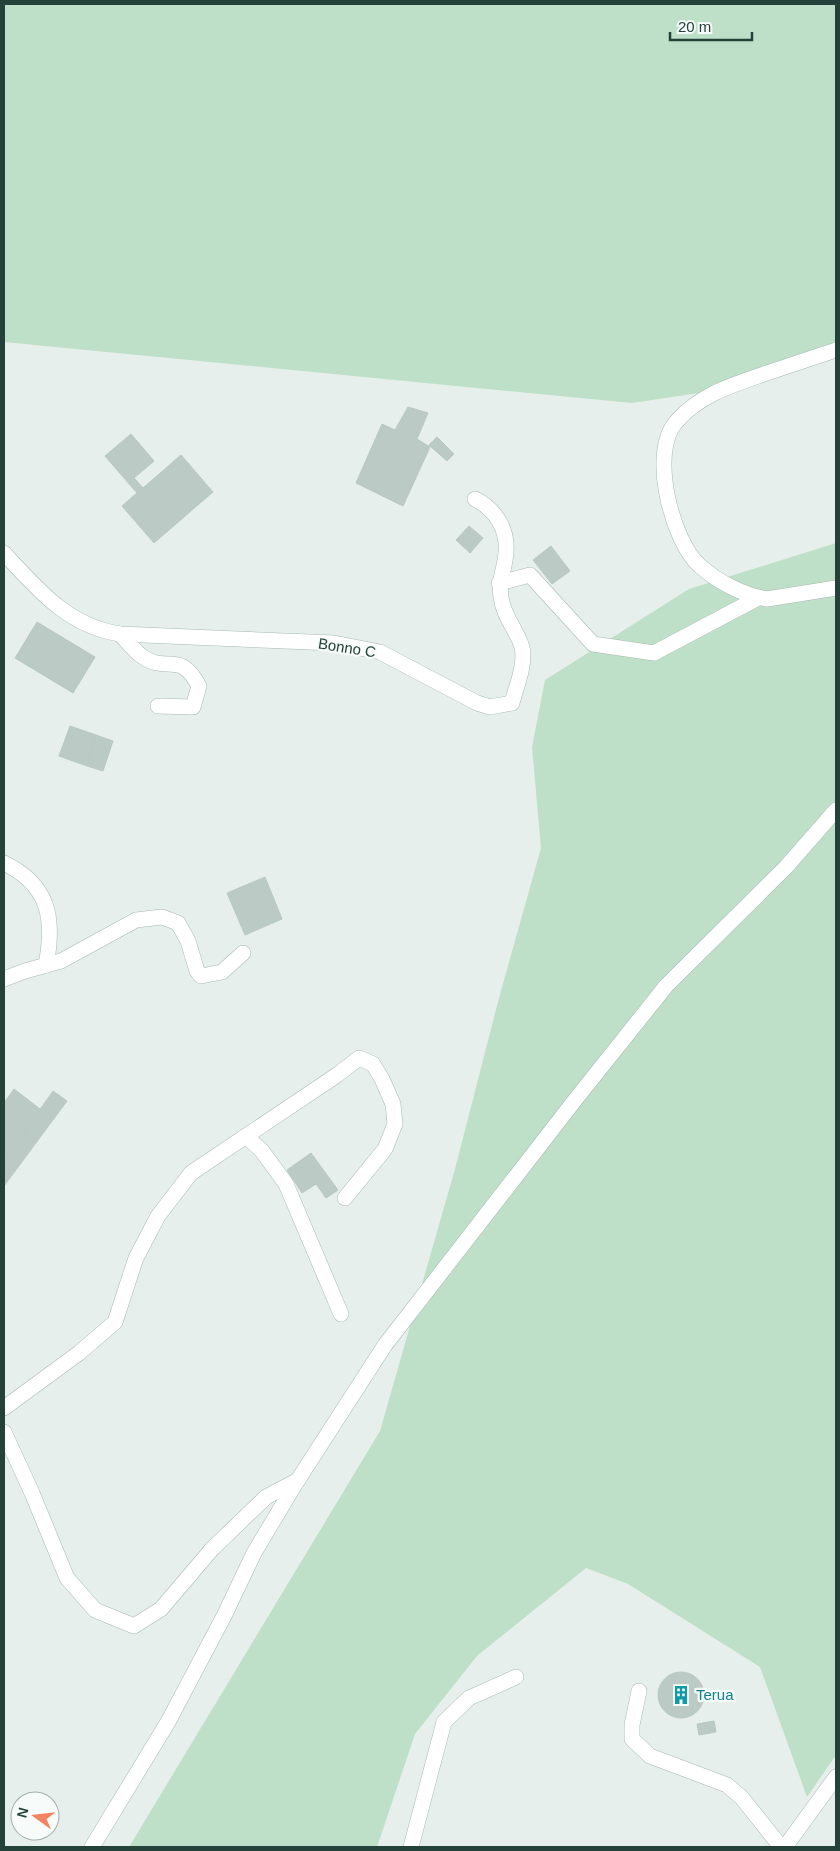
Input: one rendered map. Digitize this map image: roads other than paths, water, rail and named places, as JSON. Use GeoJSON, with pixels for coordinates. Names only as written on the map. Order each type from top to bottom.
{"type":"FeatureCollection","features":[{"type":"Feature","properties":{"kind":"street"},"geometry":{"type":"LineString","coordinates":[[836,350],[719,390],[692,407],[675,422],[666,438],[663,453],[668,500],[677,528],[698,565],[724,584],[758,598],[767,599],[836,588]]}},
{"type":"Feature","properties":{"kind":"street","name":"Bonno C"},"geometry":{"type":"LineString","coordinates":[[4,553],[40,591],[64,612],[104,632],[342,645],[380,652],[477,703],[490,707],[512,704],[523,660],[522,647],[501,601],[499,583],[506,552],[506,539],[502,525],[488,506],[475,499]]}},
{"type":"Feature","properties":{"kind":"street"},"geometry":{"type":"LineString","coordinates":[[499,583],[530,575],[593,644],[654,653],[758,598]]}},
{"type":"Feature","properties":{"kind":"street"},"geometry":{"type":"LineString","coordinates":[[120,634],[143,657],[157,663],[179,664],[191,673],[199,686],[193,707],[158,706]]}},
{"type":"Feature","properties":{"kind":"street"},"geometry":{"type":"LineString","coordinates":[[92,1847],[168,1722],[224,1616],[254,1553],[299,1479],[385,1346],[575,1100],[666,986],[786,867],[836,810]]}},
{"type":"Feature","properties":{"kind":"street"},"geometry":{"type":"LineString","coordinates":[[4,863],[20,871],[41,893],[50,926],[46,965]]}},
{"type":"Feature","properties":{"kind":"street"},"geometry":{"type":"LineString","coordinates":[[4,979],[61,961],[136,920],[162,917],[178,923],[188,941],[197,971],[201,976],[222,972],[243,953]]}},
{"type":"Feature","properties":{"kind":"street"},"geometry":{"type":"LineString","coordinates":[[4,1408],[79,1353],[115,1322],[136,1258],[158,1216],[191,1173],[338,1075],[359,1058],[373,1064],[382,1079],[393,1104],[394,1124],[385,1149],[345,1198]]}},
{"type":"Feature","properties":{"kind":"street"},"geometry":{"type":"LineString","coordinates":[[246,1136],[262,1151],[286,1184],[342,1314]]}},
{"type":"Feature","properties":{"kind":"street"},"geometry":{"type":"LineString","coordinates":[[4,1432],[32,1493],[67,1578],[95,1610],[134,1626],[161,1609],[212,1549],[266,1497],[299,1479]]}},
{"type":"Feature","properties":{"kind":"street"},"geometry":{"type":"LineString","coordinates":[[411,1847],[444,1722],[469,1698],[516,1677]]}},
{"type":"Feature","properties":{"kind":"street"},"geometry":{"type":"LineString","coordinates":[[639,1691],[632,1725],[632,1739],[650,1756],[727,1785],[742,1798],[781,1847]]}},
{"type":"Feature","properties":{"kind":"street"},"geometry":{"type":"LineString","coordinates":[[785,1847],[836,1777]]}},
{"type":"Feature","properties":{"kind":"place","name":"Terua"},"geometry":{"type":"Point","coordinates":[681,1695]}}]}
